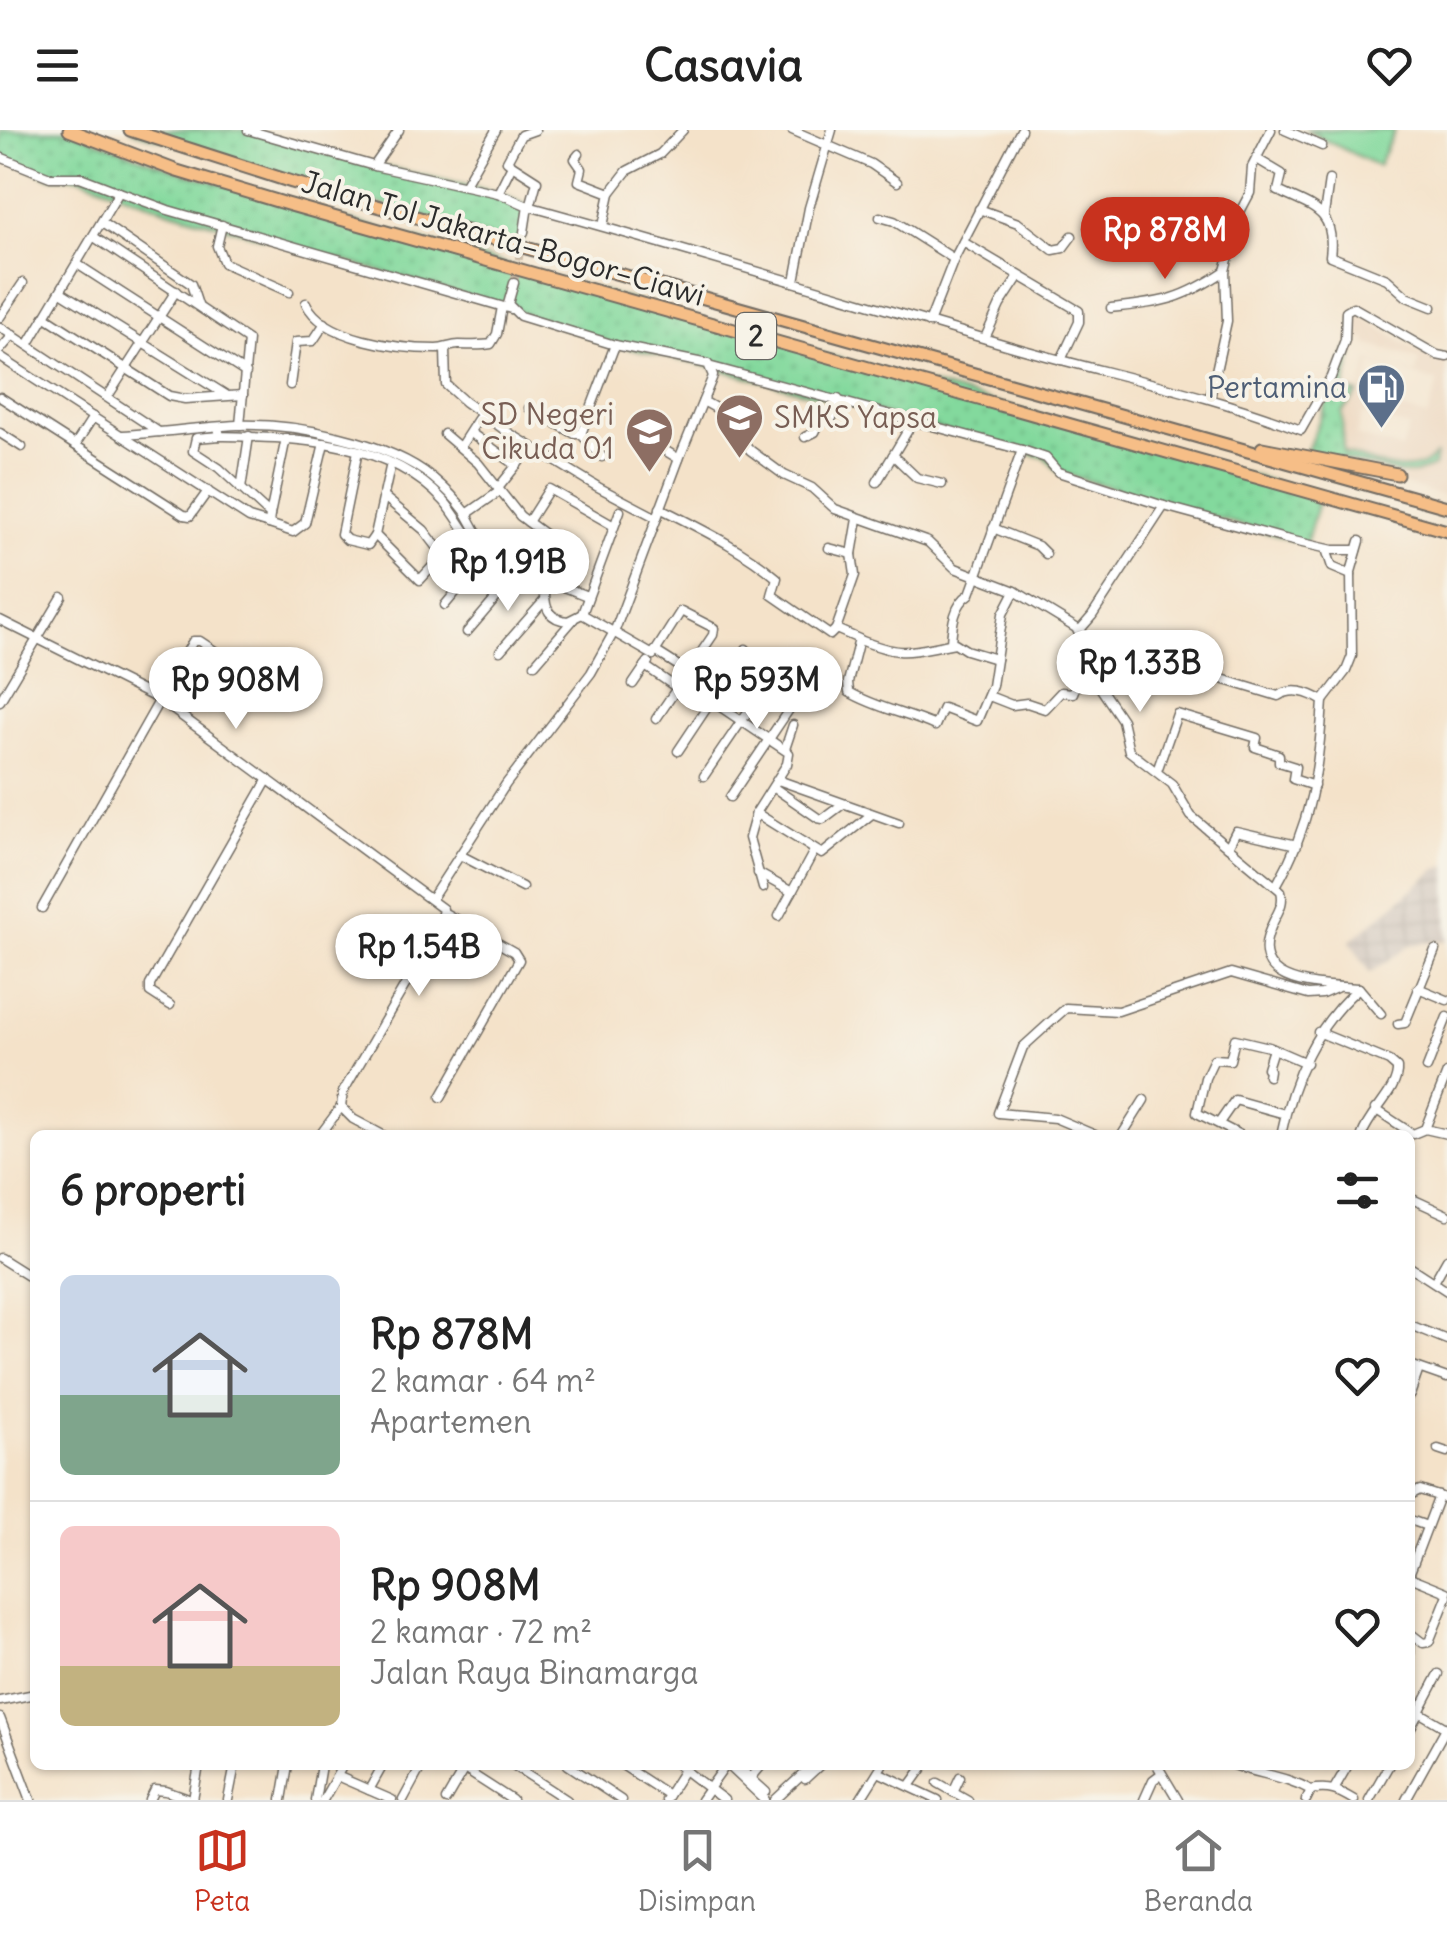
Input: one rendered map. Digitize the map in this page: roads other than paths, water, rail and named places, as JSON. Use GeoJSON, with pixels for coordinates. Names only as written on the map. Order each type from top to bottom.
{"type":"FeatureCollection","features":[{"type":"Feature","properties":{"kind":"highway","name":"Jalan Tol Jakarta–Bogor–Ciawi"},"geometry":{"type":"LineString","coordinates":[[69,130],[177,171],[286,204],[1447,531]]}},
{"type":"Feature","properties":{"kind":"highway","name":"Jalan Tol Jakarta–Bogor–Ciawi"},"geometry":{"type":"LineString","coordinates":[[130,130],[292,182],[1447,507]]}},
{"type":"Feature","properties":{"kind":"highway"},"geometry":{"type":"LineString","coordinates":[[1214,441],[1397,474]]}},
{"type":"Feature","properties":{"kind":"street"},"geometry":{"type":"LineString","coordinates":[[248,130],[374,166],[498,193],[529,207],[795,281],[928,323],[1210,398],[1302,430],[1331,377],[1344,340],[1346,310],[1353,306],[1437,355],[1447,357]]}},
{"type":"Feature","properties":{"kind":"street"},"geometry":{"type":"LineString","coordinates":[[374,166],[399,130]]}},
{"type":"Feature","properties":{"kind":"street"},"geometry":{"type":"LineString","coordinates":[[465,184],[498,130],[517,141]]}},
{"type":"Feature","properties":{"kind":"street"},"geometry":{"type":"LineString","coordinates":[[524,232],[536,180],[508,161],[517,141],[535,130]]}},
{"type":"Feature","properties":{"kind":"street"},"geometry":{"type":"LineString","coordinates":[[604,226],[610,193],[632,165],[660,154],[683,130]]}},
{"type":"Feature","properties":{"kind":"street"},"geometry":{"type":"LineString","coordinates":[[792,130],[870,164],[897,182]]}},
{"type":"Feature","properties":{"kind":"street"},"geometry":{"type":"LineString","coordinates":[[795,281],[809,208],[832,130]]}},
{"type":"Feature","properties":{"kind":"street"},"geometry":{"type":"LineString","coordinates":[[928,323],[962,242],[1022,130]]}},
{"type":"Feature","properties":{"kind":"street"},"geometry":{"type":"LineString","coordinates":[[1210,398],[1227,322],[1224,272],[1257,159],[1271,130]]}},
{"type":"Feature","properties":{"kind":"street"},"geometry":{"type":"LineString","coordinates":[[1286,130],[1322,146]]}},
{"type":"Feature","properties":{"kind":"street"},"geometry":{"type":"LineString","coordinates":[[579,154],[575,160],[582,169],[579,181],[610,193]]}},
{"type":"Feature","properties":{"kind":"street"},"geometry":{"type":"LineString","coordinates":[[0,156],[50,178],[80,177],[222,225],[506,308],[615,346],[838,399],[1022,450],[1046,458],[1058,472],[1164,506],[1326,549],[1358,545],[1351,575],[1352,656],[1324,700],[1306,825],[1276,886]]}},
{"type":"Feature","properties":{"kind":"street"},"geometry":{"type":"LineString","coordinates":[[1257,159],[1282,174],[1278,191],[1324,216]]}},
{"type":"Feature","properties":{"kind":"street"},"geometry":{"type":"LineString","coordinates":[[498,193],[512,166]]}},
{"type":"Feature","properties":{"kind":"street"},"geometry":{"type":"LineString","coordinates":[[1328,180],[1324,216],[1332,234],[1330,256],[1387,280],[1407,297],[1432,307]]}},
{"type":"Feature","properties":{"kind":"street"},"geometry":{"type":"LineString","coordinates":[[28,345],[119,192]]}},
{"type":"Feature","properties":{"kind":"street"},"geometry":{"type":"LineString","coordinates":[[980,208],[1018,223],[1053,250],[1063,248],[1072,236]]}},
{"type":"Feature","properties":{"kind":"street"},"geometry":{"type":"LineString","coordinates":[[880,217],[894,220],[954,259]]}},
{"type":"Feature","properties":{"kind":"street"},"geometry":{"type":"LineString","coordinates":[[102,223],[191,284],[198,306]]}},
{"type":"Feature","properties":{"kind":"street"},"geometry":{"type":"LineString","coordinates":[[222,225],[216,246],[224,263],[289,292]]}},
{"type":"Feature","properties":{"kind":"street"},"geometry":{"type":"LineString","coordinates":[[94,236],[248,340],[240,425]]}},
{"type":"Feature","properties":{"kind":"street"},"geometry":{"type":"LineString","coordinates":[[962,242],[1079,311],[1062,360]]}},
{"type":"Feature","properties":{"kind":"street"},"geometry":{"type":"LineString","coordinates":[[78,264],[246,373]]}},
{"type":"Feature","properties":{"kind":"street"},"geometry":{"type":"LineString","coordinates":[[1111,308],[1168,302],[1224,272]]}},
{"type":"Feature","properties":{"kind":"street"},"geometry":{"type":"LineString","coordinates":[[985,338],[1019,276]]}},
{"type":"Feature","properties":{"kind":"street"},"geometry":{"type":"LineString","coordinates":[[0,317],[23,283]]}},
{"type":"Feature","properties":{"kind":"street"},"geometry":{"type":"LineString","coordinates":[[306,302],[325,322],[390,348],[444,349],[455,344],[491,344],[514,283]]}},
{"type":"Feature","properties":{"kind":"street"},"geometry":{"type":"LineString","coordinates":[[108,396],[176,291]]}},
{"type":"Feature","properties":{"kind":"street"},"geometry":{"type":"LineString","coordinates":[[61,292],[228,397]]}},
{"type":"Feature","properties":{"kind":"street"},"geometry":{"type":"LineString","coordinates":[[46,316],[176,399],[244,395]]}},
{"type":"Feature","properties":{"kind":"street"},"geometry":{"type":"LineString","coordinates":[[290,385],[296,342],[313,341],[325,322]]}},
{"type":"Feature","properties":{"kind":"street"},"geometry":{"type":"LineString","coordinates":[[0,327],[162,433]]}},
{"type":"Feature","properties":{"kind":"street"},"geometry":{"type":"LineString","coordinates":[[13,335],[0,354],[249,518],[270,520]]}},
{"type":"Feature","properties":{"kind":"street"},"geometry":{"type":"LineString","coordinates":[[581,434],[615,346]]}},
{"type":"Feature","properties":{"kind":"street"},"geometry":{"type":"LineString","coordinates":[[444,349],[446,385],[465,402],[575,474],[724,542],[768,570],[777,578],[773,599],[830,636],[855,575],[852,554],[858,519]]}},
{"type":"Feature","properties":{"kind":"street"},"geometry":{"type":"LineString","coordinates":[[432,898],[506,784],[590,673],[615,630],[678,458],[713,376],[712,367]]}},
{"type":"Feature","properties":{"kind":"street"},"geometry":{"type":"LineString","coordinates":[[0,396],[188,517],[208,491]]}},
{"type":"Feature","properties":{"kind":"street"},"geometry":{"type":"LineString","coordinates":[[804,437],[814,432],[820,422],[832,418],[838,399]]}},
{"type":"Feature","properties":{"kind":"street"},"geometry":{"type":"LineString","coordinates":[[703,402],[734,419],[740,438],[758,456],[784,475],[812,488],[834,510],[927,541],[954,567],[1015,592],[1064,618],[1079,631],[1099,686],[1122,720],[1130,751],[1180,794],[1191,816],[1276,886],[1284,899],[1266,940],[1268,960],[1279,974],[1294,981],[1359,988],[1381,1014]]}},
{"type":"Feature","properties":{"kind":"street"},"geometry":{"type":"LineString","coordinates":[[528,408],[581,434],[602,457]]}},
{"type":"Feature","properties":{"kind":"street"},"geometry":{"type":"LineString","coordinates":[[74,445],[93,417]]}},
{"type":"Feature","properties":{"kind":"street"},"geometry":{"type":"LineString","coordinates":[[460,447],[478,419]]}},
{"type":"Feature","properties":{"kind":"street"},"geometry":{"type":"LineString","coordinates":[[876,482],[914,420]]}},
{"type":"Feature","properties":{"kind":"street"},"geometry":{"type":"LineString","coordinates":[[324,442],[304,527],[293,532],[270,520],[219,468],[196,456],[192,446],[196,438],[240,425],[321,434],[386,453],[428,474],[467,514],[490,548],[587,596]]}},
{"type":"Feature","properties":{"kind":"street"},"geometry":{"type":"LineString","coordinates":[[123,435],[219,431],[324,442],[391,463],[422,480],[444,501],[486,556],[545,593],[550,614],[561,621],[574,620]]}},
{"type":"Feature","properties":{"kind":"street"},"geometry":{"type":"LineString","coordinates":[[0,433],[22,447]]}},
{"type":"Feature","properties":{"kind":"street"},"geometry":{"type":"LineString","coordinates":[[470,433],[516,465]]}},
{"type":"Feature","properties":{"kind":"street"},"geometry":{"type":"LineString","coordinates":[[444,434],[528,522],[559,545],[546,579]]}},
{"type":"Feature","properties":{"kind":"street"},"geometry":{"type":"LineString","coordinates":[[241,489],[249,436]]}},
{"type":"Feature","properties":{"kind":"street"},"geometry":{"type":"LineString","coordinates":[[270,520],[286,438]]}},
{"type":"Feature","properties":{"kind":"street"},"geometry":{"type":"LineString","coordinates":[[639,446],[646,438],[678,458]]}},
{"type":"Feature","properties":{"kind":"street"},"geometry":{"type":"LineString","coordinates":[[952,642],[952,626],[959,606],[970,594],[1022,450]]}},
{"type":"Feature","properties":{"kind":"street"},"geometry":{"type":"LineString","coordinates":[[358,451],[341,534],[347,540],[368,545],[376,535],[391,463]]}},
{"type":"Feature","properties":{"kind":"street"},"geometry":{"type":"LineString","coordinates":[[893,455],[916,478],[942,484]]}},
{"type":"Feature","properties":{"kind":"street"},"geometry":{"type":"LineString","coordinates":[[467,514],[499,489],[524,456]]}},
{"type":"Feature","properties":{"kind":"street"},"geometry":{"type":"LineString","coordinates":[[219,468],[243,468]]}},
{"type":"Feature","properties":{"kind":"street"},"geometry":{"type":"LineString","coordinates":[[528,522],[550,488],[614,526]]}},
{"type":"Feature","properties":{"kind":"street"},"geometry":{"type":"LineString","coordinates":[[383,496],[406,512],[444,556]]}},
{"type":"Feature","properties":{"kind":"street"},"geometry":{"type":"LineString","coordinates":[[1079,631],[1164,506]]}},
{"type":"Feature","properties":{"kind":"street"},"geometry":{"type":"LineString","coordinates":[[534,664],[582,614],[620,511]]}},
{"type":"Feature","properties":{"kind":"street"},"geometry":{"type":"LineString","coordinates":[[993,528],[1038,546],[1046,554]]}},
{"type":"Feature","properties":{"kind":"street"},"geometry":{"type":"LineString","coordinates":[[376,535],[418,580],[465,531]]}},
{"type":"Feature","properties":{"kind":"street"},"geometry":{"type":"LineString","coordinates":[[829,548],[852,554]]}},
{"type":"Feature","properties":{"kind":"street"},"geometry":{"type":"LineString","coordinates":[[1326,549],[1332,567],[1351,575]]}},
{"type":"Feature","properties":{"kind":"street"},"geometry":{"type":"LineString","coordinates":[[445,606],[486,556]]}},
{"type":"Feature","properties":{"kind":"street"},"geometry":{"type":"LineString","coordinates":[[466,632],[516,574]]}},
{"type":"Feature","properties":{"kind":"street"},"geometry":{"type":"LineString","coordinates":[[860,640],[848,689],[868,703],[912,715],[934,726],[943,708],[976,721],[989,696],[1003,614],[1015,592]]}},
{"type":"Feature","properties":{"kind":"street"},"geometry":{"type":"LineString","coordinates":[[0,701],[62,596]]}},
{"type":"Feature","properties":{"kind":"street"},"geometry":{"type":"LineString","coordinates":[[500,651],[544,601]]}},
{"type":"Feature","properties":{"kind":"street"},"geometry":{"type":"LineString","coordinates":[[633,684],[681,611],[713,627],[713,635],[656,719]]}},
{"type":"Feature","properties":{"kind":"street"},"geometry":{"type":"LineString","coordinates":[[582,614],[654,653],[712,702],[785,749],[790,760],[756,813],[749,838],[763,888]]}},
{"type":"Feature","properties":{"kind":"street"},"geometry":{"type":"LineString","coordinates":[[0,620],[160,700],[432,898],[444,912],[514,952],[519,960],[441,1097]]}},
{"type":"Feature","properties":{"kind":"street"},"geometry":{"type":"LineString","coordinates":[[836,629],[891,652],[928,650],[952,642],[996,658]]}},
{"type":"Feature","properties":{"kind":"street"},"geometry":{"type":"LineString","coordinates":[[42,908],[195,640],[248,673]]}},
{"type":"Feature","properties":{"kind":"street"},"geometry":{"type":"LineString","coordinates":[[678,750],[746,649]]}},
{"type":"Feature","properties":{"kind":"street"},"geometry":{"type":"LineString","coordinates":[[1090,655],[1126,652]]}},
{"type":"Feature","properties":{"kind":"street"},"geometry":{"type":"LineString","coordinates":[[646,666],[682,680]]}},
{"type":"Feature","properties":{"kind":"street"},"geometry":{"type":"LineString","coordinates":[[704,776],[779,666]]}},
{"type":"Feature","properties":{"kind":"street"},"geometry":{"type":"LineString","coordinates":[[989,696],[1012,705],[1027,703],[1044,709],[1061,692],[1073,693],[1079,677],[1094,670]]}},
{"type":"Feature","properties":{"kind":"street"},"geometry":{"type":"LineString","coordinates":[[1192,670],[1278,696],[1296,691],[1324,700]]}},
{"type":"Feature","properties":{"kind":"street"},"geometry":{"type":"LineString","coordinates":[[730,797],[811,677]]}},
{"type":"Feature","properties":{"kind":"street"},"geometry":{"type":"LineString","coordinates":[[1157,771],[1177,714],[1257,738],[1255,748],[1279,756],[1278,762],[1295,768],[1293,779],[1314,786]]}},
{"type":"Feature","properties":{"kind":"street"},"geometry":{"type":"LineString","coordinates":[[785,749],[792,725]]}},
{"type":"Feature","properties":{"kind":"street"},"geometry":{"type":"LineString","coordinates":[[170,1006],[150,992],[150,985],[268,779]]}},
{"type":"Feature","properties":{"kind":"street"},"geometry":{"type":"LineString","coordinates":[[776,783],[899,823]]}},
{"type":"Feature","properties":{"kind":"street"},"geometry":{"type":"LineString","coordinates":[[776,783],[818,818],[842,804]]}},
{"type":"Feature","properties":{"kind":"street"},"geometry":{"type":"LineString","coordinates":[[756,813],[814,852],[826,852],[872,814]]}},
{"type":"Feature","properties":{"kind":"street"},"geometry":{"type":"LineString","coordinates":[[1228,847],[1236,831],[1296,844]]}},
{"type":"Feature","properties":{"kind":"street"},"geometry":{"type":"LineString","coordinates":[[779,916],[814,852]]}},
{"type":"Feature","properties":{"kind":"street"},"geometry":{"type":"LineString","coordinates":[[460,855],[522,888]]}},
{"type":"Feature","properties":{"kind":"street"},"geometry":{"type":"LineString","coordinates":[[758,873],[792,892]]}},
{"type":"Feature","properties":{"kind":"street"},"geometry":{"type":"LineString","coordinates":[[324,1130],[342,1107],[343,1092],[444,912]]}},
{"type":"Feature","properties":{"kind":"street"},"geometry":{"type":"LineString","coordinates":[[1398,1024],[1405,1023],[1434,950]]}},
{"type":"Feature","properties":{"kind":"street"},"geometry":{"type":"LineString","coordinates":[[1083,1130],[1055,1118],[998,1113],[1023,1047],[1066,1008],[1118,1012],[1231,973],[1308,994],[1340,987]]}},
{"type":"Feature","properties":{"kind":"street"},"geometry":{"type":"LineString","coordinates":[[1282,1130],[1318,1032],[1331,1013],[1359,988]]}},
{"type":"Feature","properties":{"kind":"street"},"geometry":{"type":"LineString","coordinates":[[1418,988],[1447,1000]]}},
{"type":"Feature","properties":{"kind":"street"},"geometry":{"type":"LineString","coordinates":[[1427,1068],[1447,1018]]}},
{"type":"Feature","properties":{"kind":"street"},"geometry":{"type":"LineString","coordinates":[[1318,1032],[1394,1064],[1396,1080],[1364,1130]]}},
{"type":"Feature","properties":{"kind":"street"},"geometry":{"type":"LineString","coordinates":[[1231,1130],[1197,1113],[1210,1065],[1214,1060],[1230,1060],[1235,1039],[1306,1063]]}},
{"type":"Feature","properties":{"kind":"street"},"geometry":{"type":"LineString","coordinates":[[1268,1076],[1273,1049]]}},
{"type":"Feature","properties":{"kind":"street"},"geometry":{"type":"LineString","coordinates":[[1424,1130],[1447,1074]]}},
{"type":"Feature","properties":{"kind":"street"},"geometry":{"type":"LineString","coordinates":[[1125,1130],[1144,1100]]}},
{"type":"Feature","properties":{"kind":"street"},"geometry":{"type":"LineString","coordinates":[[1219,1123],[1235,1100],[1285,1114]]}},
{"type":"Feature","properties":{"kind":"street"},"geometry":{"type":"LineString","coordinates":[[342,1107],[353,1119],[374,1130]]}},
{"type":"Feature","properties":{"kind":"street"},"geometry":{"type":"LineString","coordinates":[[1375,1108],[1407,1130]]}},
{"type":"Feature","properties":{"kind":"street"},"geometry":{"type":"LineString","coordinates":[[1415,1133],[1424,1130],[1447,1134]]}},
{"type":"Feature","properties":{"kind":"street"},"geometry":{"type":"LineString","coordinates":[[1415,1200],[1447,1214]]}},
{"type":"Feature","properties":{"kind":"street"},"geometry":{"type":"LineString","coordinates":[[0,1258],[30,1277]]}},
{"type":"Feature","properties":{"kind":"street"},"geometry":{"type":"LineString","coordinates":[[1434,1282],[1447,1259]]}},
{"type":"Feature","properties":{"kind":"street"},"geometry":{"type":"LineString","coordinates":[[1415,1270],[1447,1291]]}},
{"type":"Feature","properties":{"kind":"street"},"geometry":{"type":"LineString","coordinates":[[1415,1327],[1447,1340]]}},
{"type":"Feature","properties":{"kind":"street"},"geometry":{"type":"LineString","coordinates":[[1415,1367],[1447,1378]]}},
{"type":"Feature","properties":{"kind":"street"},"geometry":{"type":"LineString","coordinates":[[1415,1492],[1420,1490],[1443,1498],[1427,1526],[1415,1561]]}},
{"type":"Feature","properties":{"kind":"street"},"geometry":{"type":"LineString","coordinates":[[1415,1522],[1427,1526]]}},
{"type":"Feature","properties":{"kind":"street"},"geometry":{"type":"LineString","coordinates":[[1415,1578],[1447,1594],[1429,1642],[1415,1637]]}},
{"type":"Feature","properties":{"kind":"street"},"geometry":{"type":"LineString","coordinates":[[1415,1720],[1438,1674]]}},
{"type":"Feature","properties":{"kind":"street"},"geometry":{"type":"LineString","coordinates":[[0,1701],[30,1695]]}},
{"type":"Feature","properties":{"kind":"street"},"geometry":{"type":"LineString","coordinates":[[1406,1800],[1446,1728],[1415,1710]]}},
{"type":"Feature","properties":{"kind":"street"},"geometry":{"type":"LineString","coordinates":[[0,1718],[4,1738],[31,1800]]}},
{"type":"Feature","properties":{"kind":"street"},"geometry":{"type":"LineString","coordinates":[[150,1800],[157,1790],[192,1800],[198,1770]]}},
{"type":"Feature","properties":{"kind":"street"},"geometry":{"type":"LineString","coordinates":[[228,1800],[235,1770]]}},
{"type":"Feature","properties":{"kind":"street"},"geometry":{"type":"LineString","coordinates":[[282,1800],[287,1770]]}},
{"type":"Feature","properties":{"kind":"street"},"geometry":{"type":"LineString","coordinates":[[315,1800],[320,1770]]}},
{"type":"Feature","properties":{"kind":"street"},"geometry":{"type":"LineString","coordinates":[[323,1800],[341,1770]]}},
{"type":"Feature","properties":{"kind":"street"},"geometry":{"type":"LineString","coordinates":[[369,1790],[380,1770]]}},
{"type":"Feature","properties":{"kind":"street"},"geometry":{"type":"LineString","coordinates":[[403,1800],[419,1770]]}},
{"type":"Feature","properties":{"kind":"street"},"geometry":{"type":"LineString","coordinates":[[448,1799],[462,1770]]}},
{"type":"Feature","properties":{"kind":"street"},"geometry":{"type":"LineString","coordinates":[[470,1770],[512,1800]]}},
{"type":"Feature","properties":{"kind":"street"},"geometry":{"type":"LineString","coordinates":[[521,1770],[566,1800]]}},
{"type":"Feature","properties":{"kind":"street"},"geometry":{"type":"LineString","coordinates":[[576,1770],[621,1800]]}},
{"type":"Feature","properties":{"kind":"street"},"geometry":{"type":"LineString","coordinates":[[629,1770],[667,1798],[680,1770]]}},
{"type":"Feature","properties":{"kind":"street"},"geometry":{"type":"LineString","coordinates":[[685,1770],[724,1800]]}},
{"type":"Feature","properties":{"kind":"street"},"geometry":{"type":"LineString","coordinates":[[701,1800],[723,1770]]}},
{"type":"Feature","properties":{"kind":"street"},"geometry":{"type":"LineString","coordinates":[[734,1770],[774,1800]]}},
{"type":"Feature","properties":{"kind":"street"},"geometry":{"type":"LineString","coordinates":[[743,1770],[774,1800]]}},
{"type":"Feature","properties":{"kind":"street"},"geometry":{"type":"LineString","coordinates":[[752,1777],[758,1770]]}},
{"type":"Feature","properties":{"kind":"street"},"geometry":{"type":"LineString","coordinates":[[774,1800],[811,1770]]}},
{"type":"Feature","properties":{"kind":"street"},"geometry":{"type":"LineString","coordinates":[[860,1800],[879,1770]]}},
{"type":"Feature","properties":{"kind":"street"},"geometry":{"type":"LineString","coordinates":[[882,1770],[938,1800]]}},
{"type":"Feature","properties":{"kind":"street"},"geometry":{"type":"LineString","coordinates":[[910,1786],[922,1770]]}},
{"type":"Feature","properties":{"kind":"street"},"geometry":{"type":"LineString","coordinates":[[1144,1800],[1159,1770],[1178,1800]]}},
{"type":"Feature","properties":{"kind":"street"},"geometry":{"type":"LineString","coordinates":[[1249,1770],[1274,1778],[1284,1776],[1311,1790],[1334,1789],[1354,1800]]}},
{"type":"Feature","properties":{"kind":"street"},"geometry":{"type":"LineString","coordinates":[[1282,1770],[1284,1776]]}},
{"type":"Feature","properties":{"kind":"street"},"geometry":{"type":"LineString","coordinates":[[1334,1789],[1345,1770]]}},
{"type":"Feature","properties":{"kind":"street"},"geometry":{"type":"LineString","coordinates":[[1369,1800],[1387,1770]]}},
{"type":"Feature","properties":{"kind":"street"},"geometry":{"type":"LineString","coordinates":[[337,1776],[392,1800]]}},
{"type":"Feature","properties":{"kind":"street"},"geometry":{"type":"LineString","coordinates":[[953,1792],[960,1777]]}},
{"type":"Feature","properties":{"kind":"street"},"geometry":{"type":"LineString","coordinates":[[938,1783],[967,1800]]}},
{"type":"Feature","properties":{"kind":"street"},"geometry":{"type":"LineString","coordinates":[[1306,1800],[1311,1790]]}},
{"type":"Feature","properties":{"kind":"tunnel"},"geometry":{"type":"LineString","coordinates":[[514,283],[524,232]]}},
{"type":"Feature","properties":{"kind":"place","name":"Pertamina"},"geometry":{"type":"Point","coordinates":[1382,430]}},
{"type":"Feature","properties":{"kind":"place","name":"SMKS Yapsa"},"geometry":{"type":"Point","coordinates":[739,460]}},
{"type":"Feature","properties":{"kind":"place","name":"SD Negeri Cikuda 01"},"geometry":{"type":"Point","coordinates":[649,474]}}]}
